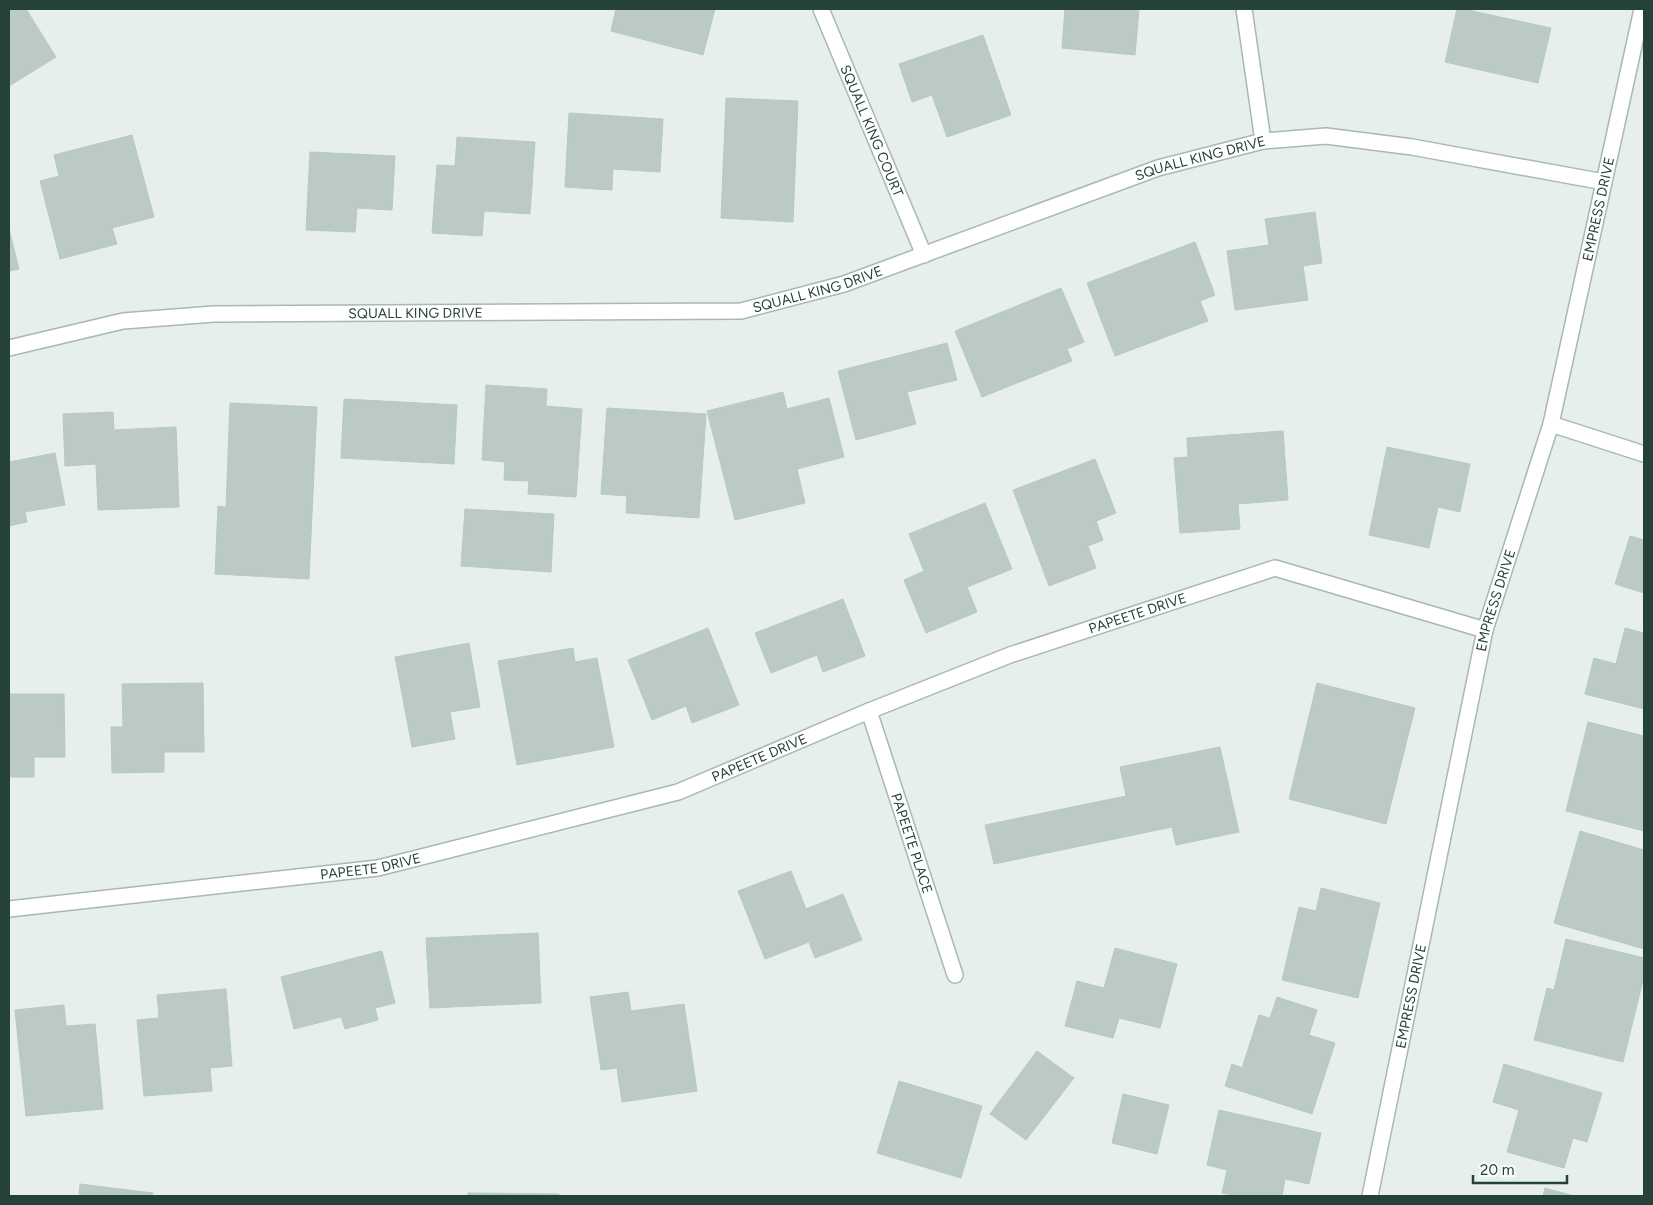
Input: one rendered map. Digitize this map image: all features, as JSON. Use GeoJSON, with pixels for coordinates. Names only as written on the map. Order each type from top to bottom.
{"type":"FeatureCollection","features":[{"type":"Feature","properties":{"kind":"street","name":"SQUALL KING COURT"},"geometry":{"type":"LineString","coordinates":[[821,9],[924,255]]}},
{"type":"Feature","properties":{"kind":"street"},"geometry":{"type":"LineString","coordinates":[[1244,9],[1263,141]]}},
{"type":"Feature","properties":{"kind":"street","name":"EMPRESS DRIVE"},"geometry":{"type":"LineString","coordinates":[[1370,1196],[1485,630],[1551,424],[1642,9]]}},
{"type":"Feature","properties":{"kind":"street","name":"SQUALL KING DRIVE"},"geometry":{"type":"LineString","coordinates":[[9,348],[123,321],[214,314],[741,311],[844,284],[1158,168],[1263,141],[1326,136],[1412,147],[1604,182]]}},
{"type":"Feature","properties":{"kind":"street"},"geometry":{"type":"LineString","coordinates":[[1551,424],[1644,454]]}},
{"type":"Feature","properties":{"kind":"street","name":"PAPEETE DRIVE"},"geometry":{"type":"LineString","coordinates":[[9,909],[378,868],[678,792],[869,711],[1010,655],[1275,568],[1485,630]]}},
{"type":"Feature","properties":{"kind":"street","name":"PAPEETE PLACE"},"geometry":{"type":"LineString","coordinates":[[869,711],[955,975]]}},
{"type":"Feature","properties":{"kind":"building"},"geometry":{"type":"Polygon","coordinates":[[[9,9],[26,9],[56,57],[9,86],[9,9]]]}},
{"type":"Feature","properties":{"kind":"building"},"geometry":{"type":"Polygon","coordinates":[[[616,9],[715,9],[703,55],[611,31],[616,9]]]}},
{"type":"Feature","properties":{"kind":"building"},"geometry":{"type":"Polygon","coordinates":[[[1065,9],[1139,9],[1135,55],[1062,48],[1065,9]]]}},
{"type":"Feature","properties":{"kind":"building"},"geometry":{"type":"Polygon","coordinates":[[[1457,9],[1551,28],[1538,83],[1445,62],[1457,9]]]}},
{"type":"Feature","properties":{"kind":"building"},"geometry":{"type":"Polygon","coordinates":[[[983,35],[1011,115],[947,137],[932,95],[912,102],[899,64],[983,35]]]}},
{"type":"Feature","properties":{"kind":"building"},"geometry":{"type":"Polygon","coordinates":[[[726,98],[798,101],[793,222],[721,218],[726,98]]]}},
{"type":"Feature","properties":{"kind":"building"},"geometry":{"type":"Polygon","coordinates":[[[569,113],[663,119],[660,172],[613,169],[612,190],[565,187],[569,113]]]}},
{"type":"Feature","properties":{"kind":"building"},"geometry":{"type":"Polygon","coordinates":[[[132,135],[154,217],[112,228],[117,244],[60,259],[40,181],[59,176],[54,155],[132,135]]]}},
{"type":"Feature","properties":{"kind":"building"},"geometry":{"type":"Polygon","coordinates":[[[457,137],[535,142],[530,214],[484,211],[482,236],[432,233],[437,165],[455,166],[457,137]]]}},
{"type":"Feature","properties":{"kind":"building"},"geometry":{"type":"Polygon","coordinates":[[[310,152],[395,156],[392,210],[357,208],[355,232],[306,230],[310,152]]]}},
{"type":"Feature","properties":{"kind":"building"},"geometry":{"type":"Polygon","coordinates":[[[1315,212],[1322,263],[1303,266],[1308,300],[1235,310],[1227,251],[1269,245],[1265,219],[1315,212]]]}},
{"type":"Feature","properties":{"kind":"building"},"geometry":{"type":"Polygon","coordinates":[[[9,229],[19,269],[9,271],[9,229]]]}},
{"type":"Feature","properties":{"kind":"building"},"geometry":{"type":"Polygon","coordinates":[[[1195,242],[1215,295],[1200,301],[1208,321],[1115,356],[1087,283],[1195,242]]]}},
{"type":"Feature","properties":{"kind":"building"},"geometry":{"type":"Polygon","coordinates":[[[1061,288],[1084,342],[1067,349],[1072,361],[982,397],[955,331],[1061,288]]]}},
{"type":"Feature","properties":{"kind":"building"},"geometry":{"type":"Polygon","coordinates":[[[947,343],[957,380],[907,392],[916,424],[856,440],[838,371],[947,343]]]}},
{"type":"Feature","properties":{"kind":"building"},"geometry":{"type":"Polygon","coordinates":[[[486,385],[547,389],[546,406],[582,409],[576,497],[528,494],[529,481],[504,480],[505,462],[482,460],[486,385]]]}},
{"type":"Feature","properties":{"kind":"building"},"geometry":{"type":"Polygon","coordinates":[[[783,392],[787,409],[829,398],[844,457],[797,469],[805,503],[735,520],[707,411],[783,392]]]}},
{"type":"Feature","properties":{"kind":"building"},"geometry":{"type":"Polygon","coordinates":[[[344,399],[457,405],[454,464],[341,458],[344,399]]]}},
{"type":"Feature","properties":{"kind":"building"},"geometry":{"type":"Polygon","coordinates":[[[230,403],[317,407],[309,579],[215,574],[218,506],[226,507],[230,403]]]}},
{"type":"Feature","properties":{"kind":"building"},"geometry":{"type":"Polygon","coordinates":[[[607,408],[706,414],[699,518],[626,513],[627,496],[601,494],[607,408]]]}},
{"type":"Feature","properties":{"kind":"building"},"geometry":{"type":"Polygon","coordinates":[[[113,412],[114,430],[176,427],[179,507],[98,510],[96,464],[65,466],[63,414],[113,412]]]}},
{"type":"Feature","properties":{"kind":"building"},"geometry":{"type":"Polygon","coordinates":[[[1283,431],[1288,500],[1238,504],[1240,529],[1180,533],[1174,458],[1188,457],[1187,438],[1283,431]]]}},
{"type":"Feature","properties":{"kind":"building"},"geometry":{"type":"Polygon","coordinates":[[[1387,447],[1470,464],[1460,512],[1438,507],[1429,548],[1369,535],[1387,447]]]}},
{"type":"Feature","properties":{"kind":"building"},"geometry":{"type":"Polygon","coordinates":[[[55,453],[65,505],[25,512],[27,522],[9,526],[9,462],[55,453]]]}},
{"type":"Feature","properties":{"kind":"building"},"geometry":{"type":"Polygon","coordinates":[[[1095,459],[1116,513],[1096,521],[1103,540],[1088,546],[1096,568],[1049,586],[1013,490],[1095,459]]]}},
{"type":"Feature","properties":{"kind":"building"},"geometry":{"type":"Polygon","coordinates":[[[985,503],[1012,569],[967,587],[977,612],[926,633],[904,580],[924,571],[909,534],[985,503]]]}},
{"type":"Feature","properties":{"kind":"building"},"geometry":{"type":"Polygon","coordinates":[[[465,509],[554,514],[551,572],[461,566],[465,509]]]}},
{"type":"Feature","properties":{"kind":"building"},"geometry":{"type":"Polygon","coordinates":[[[1630,536],[1644,540],[1644,593],[1615,584],[1630,536]]]}},
{"type":"Feature","properties":{"kind":"building"},"geometry":{"type":"Polygon","coordinates":[[[843,599],[865,656],[823,672],[817,655],[771,673],[755,633],[843,599]]]}},
{"type":"Feature","properties":{"kind":"building"},"geometry":{"type":"Polygon","coordinates":[[[708,628],[739,705],[692,723],[686,706],[652,720],[628,660],[708,628]]]}},
{"type":"Feature","properties":{"kind":"building"},"geometry":{"type":"Polygon","coordinates":[[[1625,628],[1644,633],[1644,709],[1585,694],[1594,658],[1616,664],[1625,628]]]}},
{"type":"Feature","properties":{"kind":"building"},"geometry":{"type":"Polygon","coordinates":[[[469,643],[480,707],[450,712],[455,739],[412,747],[395,657],[469,643]]]}},
{"type":"Feature","properties":{"kind":"building"},"geometry":{"type":"Polygon","coordinates":[[[573,648],[575,662],[597,658],[614,747],[517,765],[498,661],[573,648]]]}},
{"type":"Feature","properties":{"kind":"building"},"geometry":{"type":"Polygon","coordinates":[[[203,683],[204,752],[164,752],[164,772],[112,773],[111,727],[123,727],[122,684],[203,683]]]}},
{"type":"Feature","properties":{"kind":"building"},"geometry":{"type":"Polygon","coordinates":[[[1317,683],[1415,708],[1386,824],[1289,799],[1317,683]]]}},
{"type":"Feature","properties":{"kind":"building"},"geometry":{"type":"Polygon","coordinates":[[[9,694],[64,694],[65,757],[34,757],[34,777],[9,777],[9,694]]]}},
{"type":"Feature","properties":{"kind":"building"},"geometry":{"type":"Polygon","coordinates":[[[1588,722],[1644,736],[1644,831],[1566,811],[1588,722]]]}},
{"type":"Feature","properties":{"kind":"building"},"geometry":{"type":"Polygon","coordinates":[[[1220,747],[1239,832],[1176,845],[1172,827],[994,864],[985,825],[1126,796],[1120,767],[1220,747]]]}},
{"type":"Feature","properties":{"kind":"building"},"geometry":{"type":"Polygon","coordinates":[[[1580,831],[1644,850],[1644,949],[1554,923],[1580,831]]]}},
{"type":"Feature","properties":{"kind":"building"},"geometry":{"type":"Polygon","coordinates":[[[791,871],[806,909],[843,894],[862,940],[815,958],[809,942],[765,959],[738,891],[791,871]]]}},
{"type":"Feature","properties":{"kind":"building"},"geometry":{"type":"Polygon","coordinates":[[[1321,888],[1380,903],[1358,998],[1282,980],[1299,907],[1316,911],[1321,888]]]}},
{"type":"Feature","properties":{"kind":"building"},"geometry":{"type":"Polygon","coordinates":[[[538,933],[541,1003],[430,1008],[426,938],[538,933]]]}},
{"type":"Feature","properties":{"kind":"building"},"geometry":{"type":"Polygon","coordinates":[[[1566,939],[1644,958],[1644,976],[1623,1062],[1534,1040],[1547,988],[1554,990],[1566,939]]]}},
{"type":"Feature","properties":{"kind":"building"},"geometry":{"type":"Polygon","coordinates":[[[1115,948],[1177,964],[1160,1028],[1119,1018],[1113,1038],[1065,1026],[1077,981],[1104,988],[1115,948]]]}},
{"type":"Feature","properties":{"kind":"building"},"geometry":{"type":"Polygon","coordinates":[[[382,951],[395,1003],[375,1008],[378,1020],[345,1029],[341,1017],[294,1029],[281,977],[382,951]]]}},
{"type":"Feature","properties":{"kind":"building"},"geometry":{"type":"Polygon","coordinates":[[[226,989],[232,1066],[210,1068],[212,1091],[144,1096],[137,1020],[159,1018],[157,995],[226,989]]]}},
{"type":"Feature","properties":{"kind":"building"},"geometry":{"type":"Polygon","coordinates":[[[628,992],[631,1011],[684,1004],[697,1091],[622,1102],[617,1068],[601,1070],[590,997],[628,992]]]}},
{"type":"Feature","properties":{"kind":"building"},"geometry":{"type":"Polygon","coordinates":[[[1277,997],[1317,1010],[1309,1035],[1335,1043],[1312,1114],[1225,1086],[1232,1064],[1242,1068],[1259,1015],[1270,1018],[1277,997]]]}},
{"type":"Feature","properties":{"kind":"building"},"geometry":{"type":"Polygon","coordinates":[[[64,1005],[66,1026],[95,1024],[103,1109],[26,1116],[15,1010],[64,1005]]]}},
{"type":"Feature","properties":{"kind":"building"},"geometry":{"type":"Polygon","coordinates":[[[1037,1051],[1074,1078],[1026,1140],[990,1114],[1037,1051]]]}},
{"type":"Feature","properties":{"kind":"building"},"geometry":{"type":"Polygon","coordinates":[[[1504,1064],[1602,1093],[1587,1142],[1573,1138],[1564,1168],[1507,1152],[1519,1110],[1493,1102],[1504,1064]]]}},
{"type":"Feature","properties":{"kind":"building"},"geometry":{"type":"Polygon","coordinates":[[[899,1081],[982,1106],[961,1178],[877,1153],[899,1081]]]}},
{"type":"Feature","properties":{"kind":"building"},"geometry":{"type":"Polygon","coordinates":[[[1123,1094],[1169,1105],[1157,1154],[1112,1143],[1123,1094]]]}},
{"type":"Feature","properties":{"kind":"building"},"geometry":{"type":"Polygon","coordinates":[[[1219,1110],[1321,1133],[1309,1184],[1285,1179],[1282,1196],[1237,1196],[1222,1193],[1227,1170],[1207,1165],[1219,1110]]]}},
{"type":"Feature","properties":{"kind":"building"},"geometry":{"type":"Polygon","coordinates":[[[80,1184],[153,1193],[152,1196],[79,1196],[80,1184]]]}},
{"type":"Feature","properties":{"kind":"building"},"geometry":{"type":"Polygon","coordinates":[[[1545,1188],[1574,1196],[1543,1196],[1545,1188]]]}},
{"type":"Feature","properties":{"kind":"building"},"geometry":{"type":"Polygon","coordinates":[[[468,1193],[559,1194],[559,1196],[468,1196],[468,1193]]]}}]}
